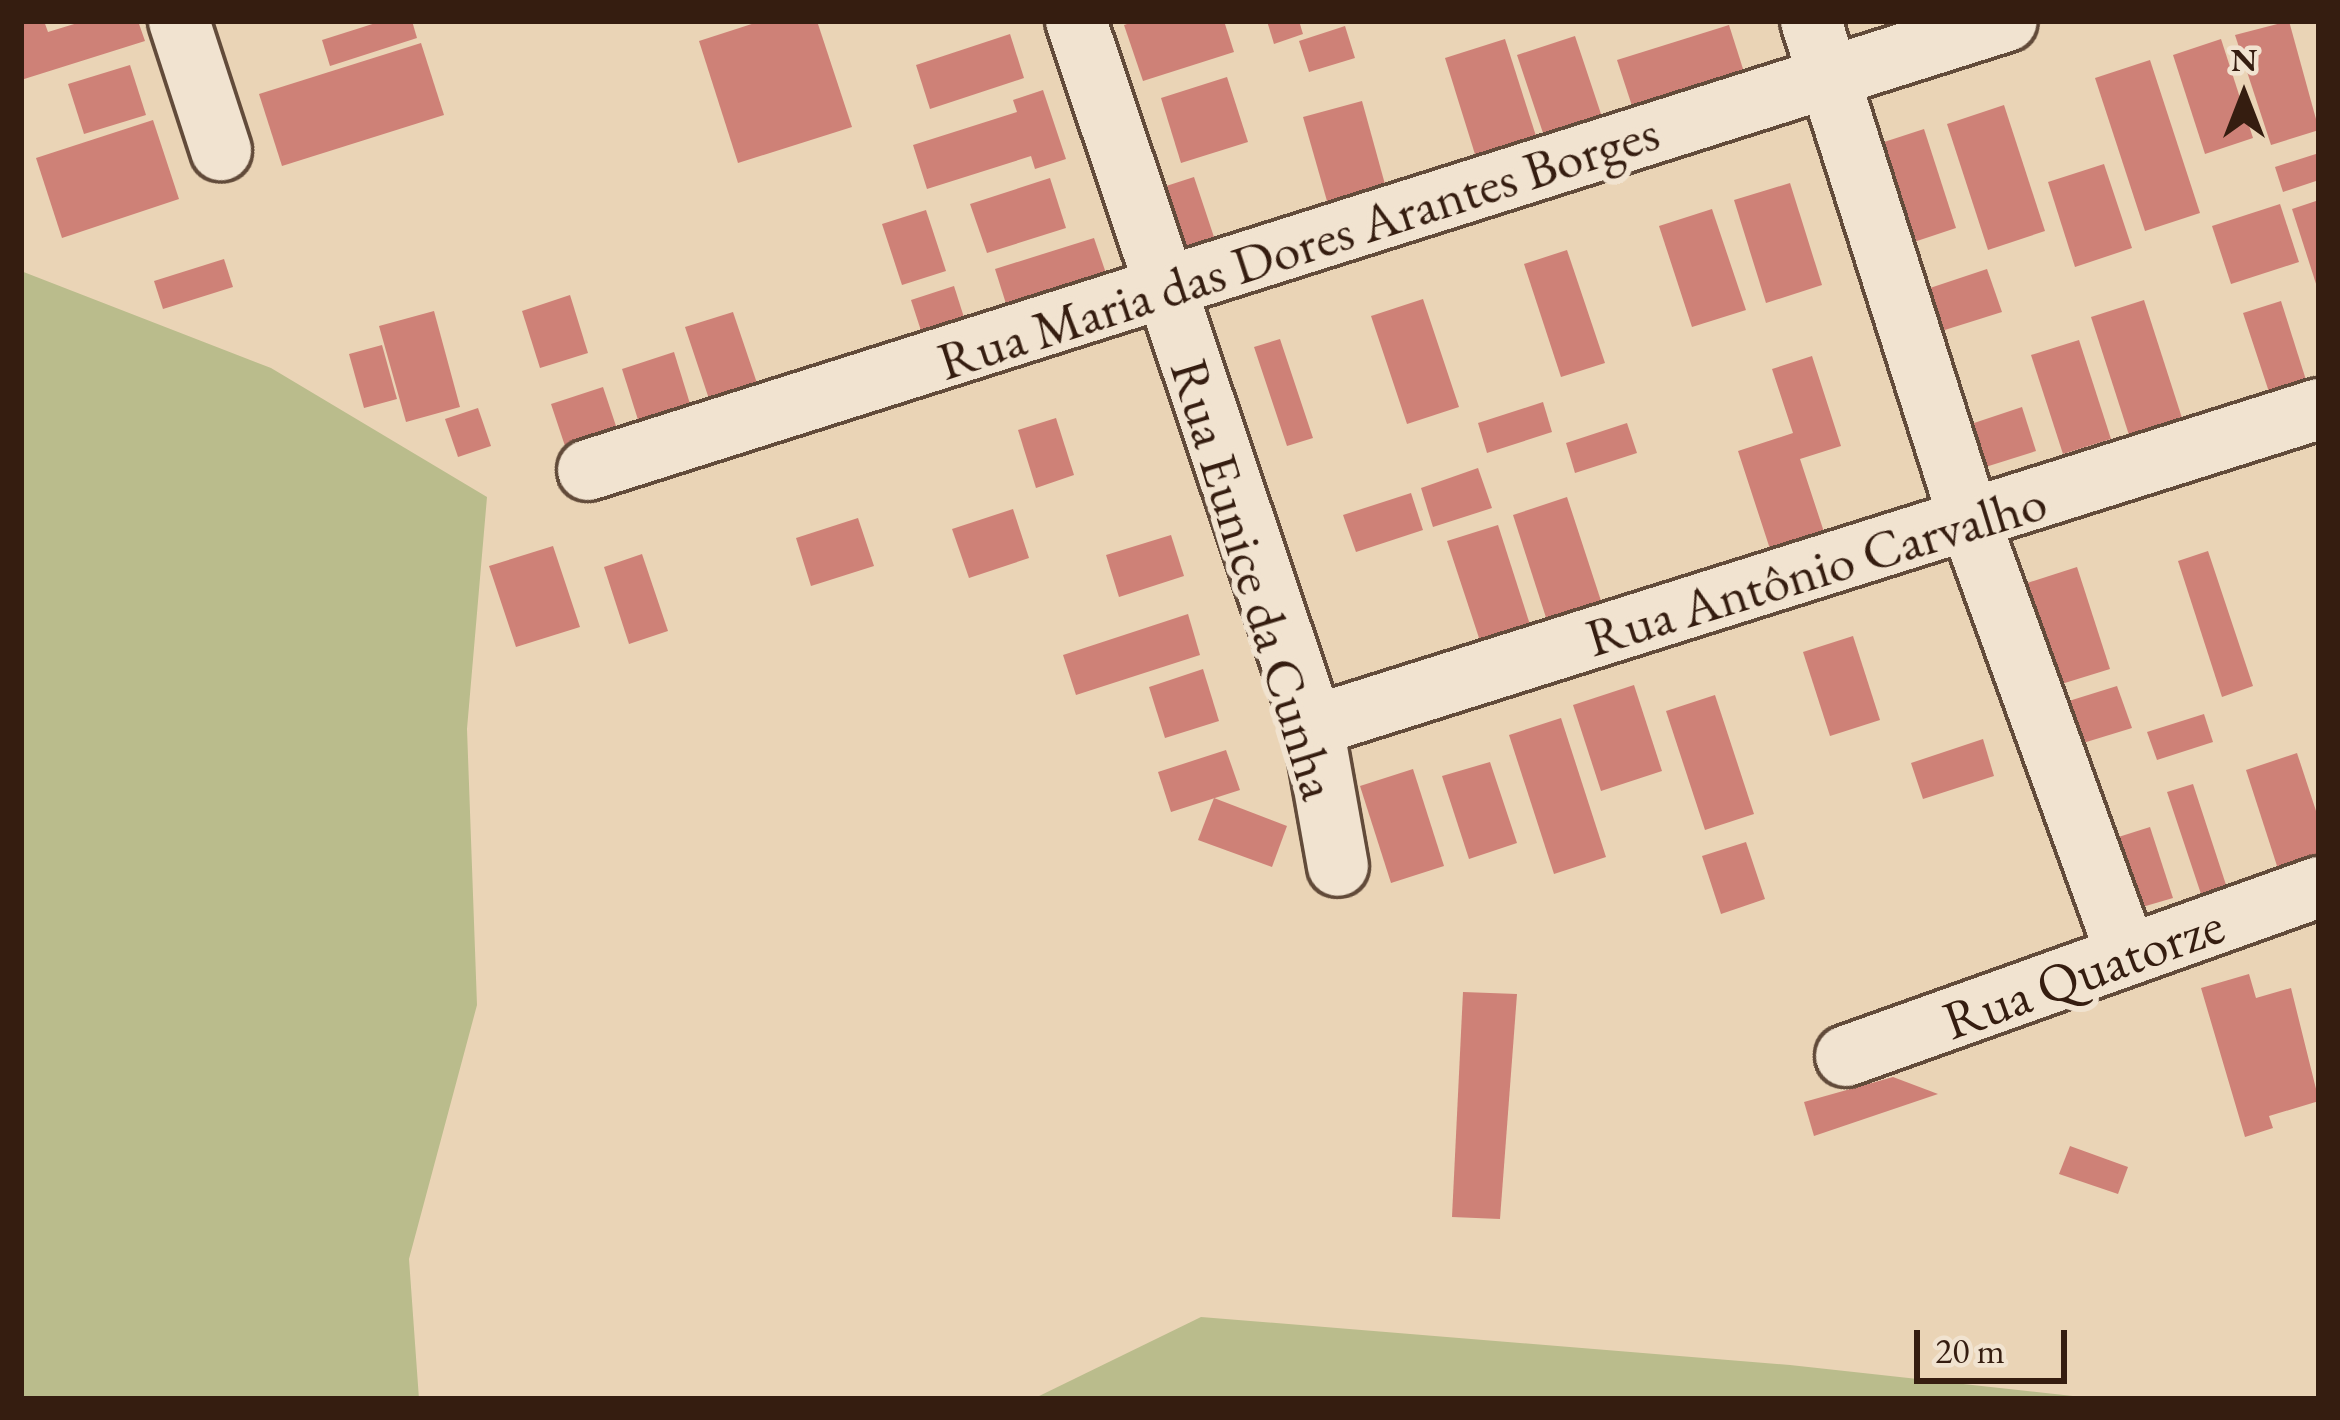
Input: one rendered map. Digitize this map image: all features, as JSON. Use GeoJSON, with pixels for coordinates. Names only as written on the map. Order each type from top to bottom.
{"type":"FeatureCollection","features":[{"type":"Feature","properties":{"kind":"street"},"geometry":{"type":"LineString","coordinates":[[179,21],[221,149]]}},
{"type":"Feature","properties":{"kind":"street","name":"Rua Eunice da Cunha"},"geometry":{"type":"LineString","coordinates":[[1076,21],[1313,726],[1338,866]]}},
{"type":"Feature","properties":{"kind":"street"},"geometry":{"type":"LineString","coordinates":[[1811,21],[1970,522],[2127,955]]}},
{"type":"Feature","properties":{"kind":"street","name":"Rua Maria das Dores Arantes Borges"},"geometry":{"type":"LineString","coordinates":[[589,470],[2007,21]]}},
{"type":"Feature","properties":{"kind":"street","name":"Rua Antônio Carvalho"},"geometry":{"type":"LineString","coordinates":[[1313,726],[2319,410]]}},
{"type":"Feature","properties":{"kind":"street","name":"Rua Quatorze"},"geometry":{"type":"LineString","coordinates":[[1846,1056],[2319,887]]}},
{"type":"Feature","properties":{"kind":"green space"},"geometry":{"type":"Polygon","coordinates":[[[21,271],[271,368],[487,497],[467,729],[477,1005],[409,1259],[419,1399],[21,1399],[21,271]]]}},
{"type":"Feature","properties":{"kind":"green space"},"geometry":{"type":"Polygon","coordinates":[[[1201,1317],[1790,1365],[2100,1399],[1033,1399],[1201,1317]]]}},
{"type":"Feature","properties":{"kind":"building"},"geometry":{"type":"Polygon","coordinates":[[[21,21],[44,21],[48,32],[84,21],[138,21],[145,41],[21,80],[21,21]]]}},
{"type":"Feature","properties":{"kind":"building"},"geometry":{"type":"Polygon","coordinates":[[[382,21],[412,21],[417,38],[330,66],[322,40],[382,21]]]}},
{"type":"Feature","properties":{"kind":"building"},"geometry":{"type":"Polygon","coordinates":[[[761,21],[817,21],[852,127],[738,163],[699,41],[761,21]]]}},
{"type":"Feature","properties":{"kind":"building"},"geometry":{"type":"Polygon","coordinates":[[[1224,21],[1234,52],[1143,81],[1124,25],[1224,21]]]}},
{"type":"Feature","properties":{"kind":"building"},"geometry":{"type":"Polygon","coordinates":[[[1267,21],[1299,21],[1303,34],[1274,44],[1267,21]]]}},
{"type":"Feature","properties":{"kind":"building"},"geometry":{"type":"Polygon","coordinates":[[[2289,21],[2319,130],[2271,145],[2235,35],[2289,21]]]}},
{"type":"Feature","properties":{"kind":"building"},"geometry":{"type":"Polygon","coordinates":[[[1729,25],[1744,72],[1633,109],[1617,60],[1729,25]]]}},
{"type":"Feature","properties":{"kind":"building"},"geometry":{"type":"Polygon","coordinates":[[[1345,26],[1355,58],[1309,72],[1299,41],[1345,26]]]}},
{"type":"Feature","properties":{"kind":"building"},"geometry":{"type":"Polygon","coordinates":[[[1010,34],[1024,78],[930,109],[916,65],[1010,34]]]}},
{"type":"Feature","properties":{"kind":"building"},"geometry":{"type":"Polygon","coordinates":[[[1575,36],[1609,138],[1551,157],[1517,55],[1575,36]]]}},
{"type":"Feature","properties":{"kind":"building"},"geometry":{"type":"Polygon","coordinates":[[[1505,39],[1544,161],[1483,180],[1445,58],[1505,39]]]}},
{"type":"Feature","properties":{"kind":"building"},"geometry":{"type":"Polygon","coordinates":[[[2221,39],[2253,138],[2205,154],[2173,55],[2221,39]]]}},
{"type":"Feature","properties":{"kind":"building"},"geometry":{"type":"Polygon","coordinates":[[[421,43],[444,115],[282,166],[259,94],[421,43]]]}},
{"type":"Feature","properties":{"kind":"building"},"geometry":{"type":"Polygon","coordinates":[[[2150,60],[2200,213],[2145,231],[2095,78],[2150,60]]]}},
{"type":"Feature","properties":{"kind":"building"},"geometry":{"type":"Polygon","coordinates":[[[130,65],[146,115],[84,134],[68,84],[130,65]]]}},
{"type":"Feature","properties":{"kind":"building"},"geometry":{"type":"Polygon","coordinates":[[[1227,77],[1248,142],[1181,163],[1161,98],[1227,77]]]}},
{"type":"Feature","properties":{"kind":"building"},"geometry":{"type":"Polygon","coordinates":[[[1043,90],[1066,159],[1035,169],[1031,156],[927,189],[913,145],[1017,112],[1013,100],[1043,90]]]}},
{"type":"Feature","properties":{"kind":"building"},"geometry":{"type":"Polygon","coordinates":[[[1362,101],[1391,206],[1333,222],[1303,117],[1362,101]]]}},
{"type":"Feature","properties":{"kind":"building"},"geometry":{"type":"Polygon","coordinates":[[[2004,105],[2045,231],[1988,250],[1947,124],[2004,105]]]}},
{"type":"Feature","properties":{"kind":"building"},"geometry":{"type":"Polygon","coordinates":[[[153,120],[179,199],[62,238],[36,158],[153,120]]]}},
{"type":"Feature","properties":{"kind":"building"},"geometry":{"type":"Polygon","coordinates":[[[1924,129],[1956,228],[1911,243],[1878,144],[1924,129]]]}},
{"type":"Feature","properties":{"kind":"building"},"geometry":{"type":"Polygon","coordinates":[[[2319,153],[2319,180],[2283,192],[2275,167],[2319,153]]]}},
{"type":"Feature","properties":{"kind":"building"},"geometry":{"type":"Polygon","coordinates":[[[2104,164],[2132,248],[2075,267],[2048,182],[2104,164]]]}},
{"type":"Feature","properties":{"kind":"building"},"geometry":{"type":"Polygon","coordinates":[[[1194,177],[1215,240],[1177,252],[1157,189],[1194,177]]]}},
{"type":"Feature","properties":{"kind":"building"},"geometry":{"type":"Polygon","coordinates":[[[1050,178],[1066,228],[987,253],[970,204],[1050,178]]]}},
{"type":"Feature","properties":{"kind":"building"},"geometry":{"type":"Polygon","coordinates":[[[1790,183],[1822,285],[1766,303],[1734,200],[1790,183]]]}},
{"type":"Feature","properties":{"kind":"building"},"geometry":{"type":"Polygon","coordinates":[[[2319,200],[2319,290],[2318,290],[2292,209],[2319,200]]]}},
{"type":"Feature","properties":{"kind":"building"},"geometry":{"type":"Polygon","coordinates":[[[2280,204],[2299,262],[2231,284],[2212,226],[2280,204]]]}},
{"type":"Feature","properties":{"kind":"building"},"geometry":{"type":"Polygon","coordinates":[[[1712,209],[1746,310],[1692,327],[1659,226],[1712,209]]]}},
{"type":"Feature","properties":{"kind":"building"},"geometry":{"type":"Polygon","coordinates":[[[926,210],[946,271],[902,285],[882,224],[926,210]]]}},
{"type":"Feature","properties":{"kind":"building"},"geometry":{"type":"Polygon","coordinates":[[[1094,238],[1114,297],[1014,329],[995,269],[1094,238]]]}},
{"type":"Feature","properties":{"kind":"building"},"geometry":{"type":"Polygon","coordinates":[[[1567,250],[1605,363],[1561,377],[1524,264],[1567,250]]]}},
{"type":"Feature","properties":{"kind":"building"},"geometry":{"type":"Polygon","coordinates":[[[224,259],[233,287],[163,309],[154,281],[224,259]]]}},
{"type":"Feature","properties":{"kind":"building"},"geometry":{"type":"Polygon","coordinates":[[[1987,269],[2002,312],[1932,334],[1918,292],[1987,269]]]}},
{"type":"Feature","properties":{"kind":"building"},"geometry":{"type":"Polygon","coordinates":[[[954,286],[969,333],[926,346],[911,300],[954,286]]]}},
{"type":"Feature","properties":{"kind":"building"},"geometry":{"type":"Polygon","coordinates":[[[570,295],[588,353],[540,368],[522,311],[570,295]]]}},
{"type":"Feature","properties":{"kind":"building"},"geometry":{"type":"Polygon","coordinates":[[[1423,299],[1459,407],[1407,424],[1371,316],[1423,299]]]}},
{"type":"Feature","properties":{"kind":"building"},"geometry":{"type":"Polygon","coordinates":[[[2144,300],[2182,418],[2129,435],[2091,317],[2144,300]]]}},
{"type":"Feature","properties":{"kind":"building"},"geometry":{"type":"Polygon","coordinates":[[[2281,301],[2306,380],[2269,392],[2243,313],[2281,301]]]}},
{"type":"Feature","properties":{"kind":"building"},"geometry":{"type":"Polygon","coordinates":[[[434,311],[460,407],[406,422],[379,326],[434,311]]]}},
{"type":"Feature","properties":{"kind":"building"},"geometry":{"type":"Polygon","coordinates":[[[733,312],[762,398],[714,414],[685,327],[733,312]]]}},
{"type":"Feature","properties":{"kind":"building"},"geometry":{"type":"Polygon","coordinates":[[[1280,339],[1313,438],[1287,446],[1254,347],[1280,339]]]}},
{"type":"Feature","properties":{"kind":"building"},"geometry":{"type":"Polygon","coordinates":[[[2079,340],[2111,439],[2063,454],[2031,355],[2079,340]]]}},
{"type":"Feature","properties":{"kind":"building"},"geometry":{"type":"Polygon","coordinates":[[[382,345],[397,399],[364,408],[349,354],[382,345]]]}},
{"type":"Feature","properties":{"kind":"building"},"geometry":{"type":"Polygon","coordinates":[[[674,352],[691,407],[639,423],[622,369],[674,352]]]}},
{"type":"Feature","properties":{"kind":"building"},"geometry":{"type":"Polygon","coordinates":[[[1812,356],[1841,446],[1800,459],[1824,532],[1770,549],[1738,451],[1793,433],[1772,369],[1812,356]]]}},
{"type":"Feature","properties":{"kind":"building"},"geometry":{"type":"Polygon","coordinates":[[[603,387],[621,441],[569,458],[551,404],[603,387]]]}},
{"type":"Feature","properties":{"kind":"building"},"geometry":{"type":"Polygon","coordinates":[[[1543,402],[1552,432],[1487,453],[1478,423],[1543,402]]]}},
{"type":"Feature","properties":{"kind":"building"},"geometry":{"type":"Polygon","coordinates":[[[2022,407],[2036,451],[1976,470],[1962,427],[2022,407]]]}},
{"type":"Feature","properties":{"kind":"building"},"geometry":{"type":"Polygon","coordinates":[[[478,408],[491,446],[458,457],[445,419],[478,408]]]}},
{"type":"Feature","properties":{"kind":"building"},"geometry":{"type":"Polygon","coordinates":[[[1056,418],[1074,475],[1036,488],[1018,430],[1056,418]]]}},
{"type":"Feature","properties":{"kind":"building"},"geometry":{"type":"Polygon","coordinates":[[[1627,423],[1637,453],[1575,473],[1566,443],[1627,423]]]}},
{"type":"Feature","properties":{"kind":"building"},"geometry":{"type":"Polygon","coordinates":[[[1478,468],[1492,508],[1433,527],[1421,488],[1478,468]]]}},
{"type":"Feature","properties":{"kind":"building"},"geometry":{"type":"Polygon","coordinates":[[[1411,493],[1423,530],[1356,552],[1343,515],[1411,493]]]}},
{"type":"Feature","properties":{"kind":"building"},"geometry":{"type":"Polygon","coordinates":[[[1567,497],[1605,613],[1550,630],[1513,515],[1567,497]]]}},
{"type":"Feature","properties":{"kind":"building"},"geometry":{"type":"Polygon","coordinates":[[[1013,509],[1029,558],[969,578],[952,529],[1013,509]]]}},
{"type":"Feature","properties":{"kind":"building"},"geometry":{"type":"Polygon","coordinates":[[[858,518],[874,566],[811,586],[796,538],[858,518]]]}},
{"type":"Feature","properties":{"kind":"building"},"geometry":{"type":"Polygon","coordinates":[[[1498,525],[1532,631],[1482,647],[1447,541],[1498,525]]]}},
{"type":"Feature","properties":{"kind":"building"},"geometry":{"type":"Polygon","coordinates":[[[1171,535],[1184,576],[1119,597],[1106,555],[1171,535]]]}},
{"type":"Feature","properties":{"kind":"building"},"geometry":{"type":"Polygon","coordinates":[[[553,546],[580,627],[516,647],[489,566],[553,546]]]}},
{"type":"Feature","properties":{"kind":"building"},"geometry":{"type":"Polygon","coordinates":[[[2208,551],[2253,686],[2222,697],[2178,561],[2208,551]]]}},
{"type":"Feature","properties":{"kind":"building"},"geometry":{"type":"Polygon","coordinates":[[[642,554],[668,631],[629,644],[604,567],[642,554]]]}},
{"type":"Feature","properties":{"kind":"building"},"geometry":{"type":"Polygon","coordinates":[[[2077,567],[2110,669],[2055,686],[2021,585],[2077,567]]]}},
{"type":"Feature","properties":{"kind":"building"},"geometry":{"type":"Polygon","coordinates":[[[1188,614],[1200,655],[1076,695],[1063,655],[1188,614]]]}},
{"type":"Feature","properties":{"kind":"building"},"geometry":{"type":"Polygon","coordinates":[[[1853,636],[1880,720],[1830,736],[1803,652],[1853,636]]]}},
{"type":"Feature","properties":{"kind":"building"},"geometry":{"type":"Polygon","coordinates":[[[1203,669],[1219,721],[1165,738],[1149,687],[1203,669]]]}},
{"type":"Feature","properties":{"kind":"building"},"geometry":{"type":"Polygon","coordinates":[[[1634,685],[1662,771],[1601,791],[1573,705],[1634,685]]]}},
{"type":"Feature","properties":{"kind":"building"},"geometry":{"type":"Polygon","coordinates":[[[2117,686],[2132,728],[2070,747],[2056,705],[2117,686]]]}},
{"type":"Feature","properties":{"kind":"building"},"geometry":{"type":"Polygon","coordinates":[[[1715,695],[1754,814],[1705,830],[1666,711],[1715,695]]]}},
{"type":"Feature","properties":{"kind":"building"},"geometry":{"type":"Polygon","coordinates":[[[2204,714],[2213,742],[2157,760],[2147,732],[2204,714]]]}},
{"type":"Feature","properties":{"kind":"building"},"geometry":{"type":"Polygon","coordinates":[[[1561,718],[1606,857],[1554,874],[1509,735],[1561,718]]]}},
{"type":"Feature","properties":{"kind":"building"},"geometry":{"type":"Polygon","coordinates":[[[1983,739],[1994,776],[1923,799],[1911,763],[1983,739]]]}},
{"type":"Feature","properties":{"kind":"building"},"geometry":{"type":"Polygon","coordinates":[[[1226,750],[1240,790],[1171,812],[1158,772],[1226,750]]]}},
{"type":"Feature","properties":{"kind":"building"},"geometry":{"type":"Polygon","coordinates":[[[2297,753],[2319,820],[2319,856],[2278,869],[2246,770],[2297,753]]]}},
{"type":"Feature","properties":{"kind":"building"},"geometry":{"type":"Polygon","coordinates":[[[1490,762],[1517,843],[1469,859],[1442,776],[1490,762]]]}},
{"type":"Feature","properties":{"kind":"building"},"geometry":{"type":"Polygon","coordinates":[[[1413,769],[1444,866],[1391,883],[1360,786],[1413,769]]]}},
{"type":"Feature","properties":{"kind":"building"},"geometry":{"type":"Polygon","coordinates":[[[2193,784],[2229,894],[2204,903],[2167,792],[2193,784]]]}},
{"type":"Feature","properties":{"kind":"building"},"geometry":{"type":"Polygon","coordinates":[[[1214,798],[1287,826],[1272,867],[1198,840],[1214,798]]]}},
{"type":"Feature","properties":{"kind":"building"},"geometry":{"type":"Polygon","coordinates":[[[2150,827],[2173,898],[2132,910],[2109,840],[2150,827]]]}},
{"type":"Feature","properties":{"kind":"building"},"geometry":{"type":"Polygon","coordinates":[[[1746,842],[1765,899],[1721,914],[1702,856],[1746,842]]]}},
{"type":"Feature","properties":{"kind":"building"},"geometry":{"type":"Polygon","coordinates":[[[2249,974],[2256,998],[2291,988],[2319,1101],[2269,1116],[2273,1128],[2245,1137],[2201,988],[2249,974]]]}},
{"type":"Feature","properties":{"kind":"building"},"geometry":{"type":"Polygon","coordinates":[[[1463,992],[1517,994],[1500,1219],[1452,1217],[1463,992]]]}},
{"type":"Feature","properties":{"kind":"building"},"geometry":{"type":"Polygon","coordinates":[[[1893,1077],[1938,1094],[1814,1136],[1804,1102],[1893,1077]]]}},
{"type":"Feature","properties":{"kind":"building"},"geometry":{"type":"Polygon","coordinates":[[[2070,1146],[2128,1167],[2118,1194],[2059,1174],[2070,1146]]]}}]}
